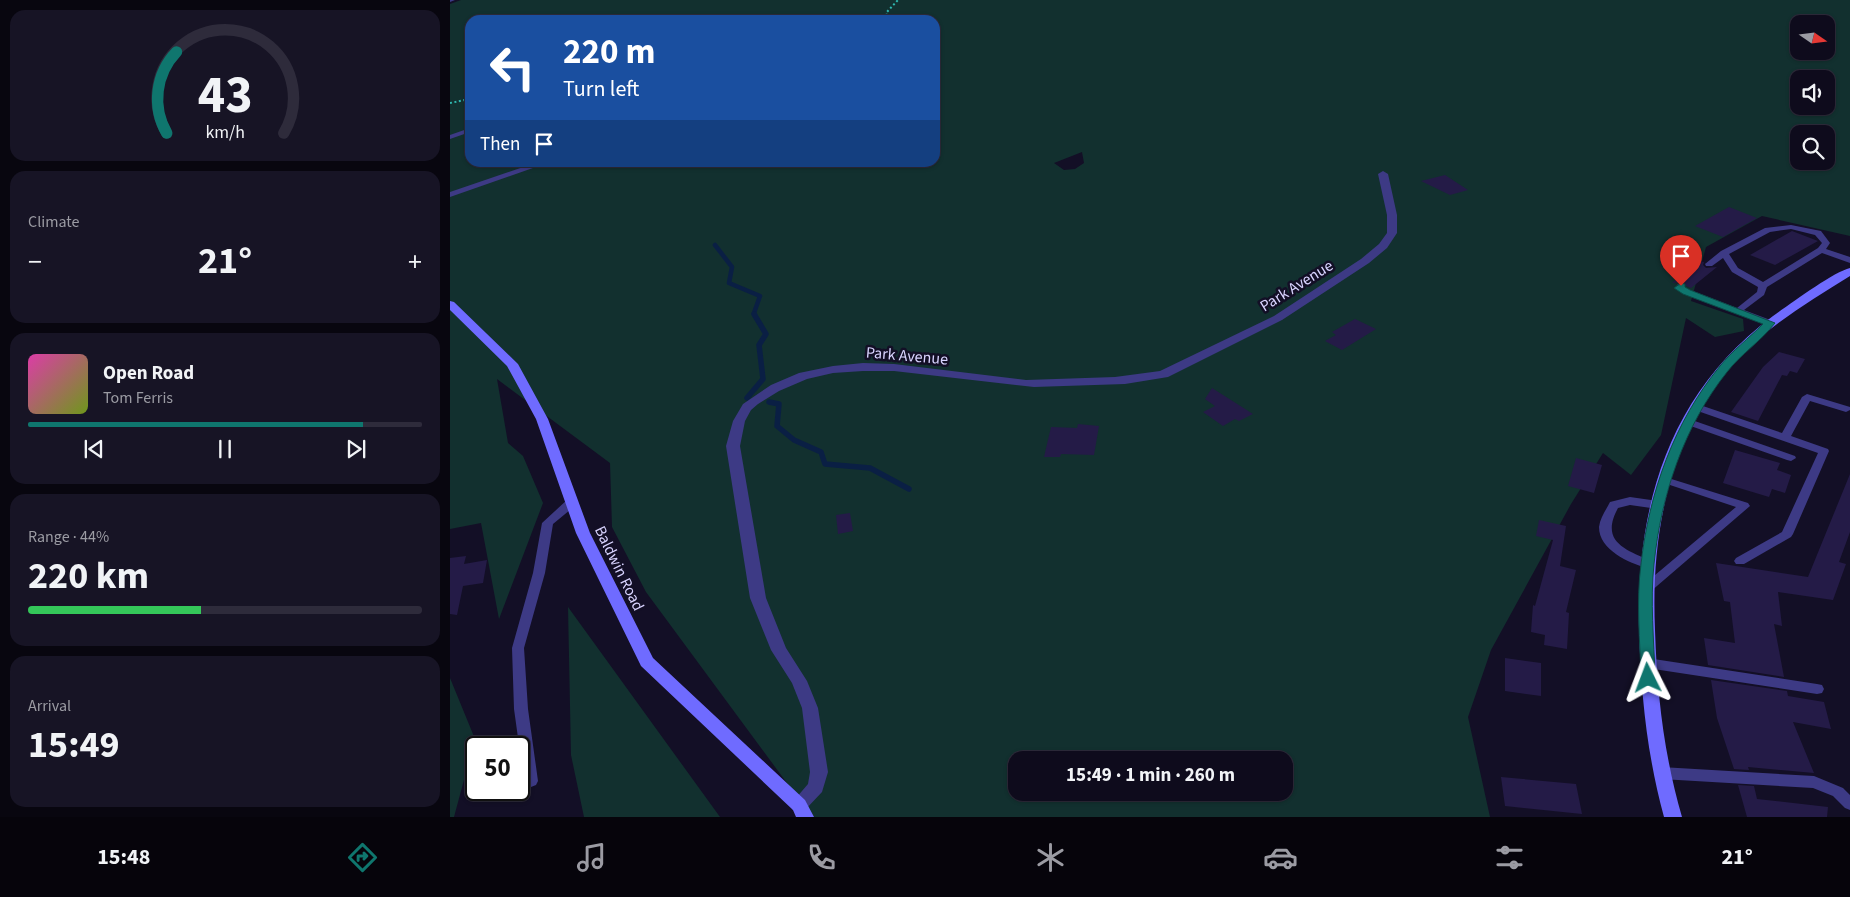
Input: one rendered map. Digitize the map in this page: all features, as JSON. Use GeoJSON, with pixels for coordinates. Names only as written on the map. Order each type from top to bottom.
{"type":"FeatureCollection","features":[{"type":"Feature","properties":{"kind":"main road"},"geometry":{"type":"LineString","coordinates":[[1673,817],[1661,773],[1651,708],[1646,663],[1646,589],[1647,564],[1658,505],[1673,455],[1696,407],[1724,368],[1770,323],[1850,271]]}},
{"type":"Feature","properties":{"kind":"main road","name":"Baldwin Road"},"geometry":{"type":"LineString","coordinates":[[450,304],[512,364],[542,419],[583,533],[647,662],[802,811]]}},
{"type":"Feature","properties":{"kind":"street","name":"Park Avenue"},"geometry":{"type":"LineString","coordinates":[[802,811],[816,786],[819,772],[810,708],[799,681],[779,650],[758,598],[733,446],[737,426],[747,408],[762,395],[786,382],[816,372],[844,368],[899,369],[1040,384],[1144,379],[1164,374],[1278,318],[1365,261],[1384,246],[1392,233],[1392,215],[1383,174]]}},
{"type":"Feature","properties":{"kind":"lane"},"geometry":{"type":"LineString","coordinates":[[450,136],[465,132]]}},
{"type":"Feature","properties":{"kind":"lane"},"geometry":{"type":"LineString","coordinates":[[450,195],[532,167]]}},
{"type":"Feature","properties":{"kind":"lane"},"geometry":{"type":"LineString","coordinates":[[1709,264],[1724,253],[1768,230],[1791,227],[1818,233],[1826,243],[1821,250],[1763,286]]}},
{"type":"Feature","properties":{"kind":"lane"},"geometry":{"type":"LineString","coordinates":[[1821,250],[1850,260]]}},
{"type":"Feature","properties":{"kind":"lane"},"geometry":{"type":"LineString","coordinates":[[1724,253],[1735,270],[1763,286]]}},
{"type":"Feature","properties":{"kind":"lane"},"geometry":{"type":"LineString","coordinates":[[1681,286],[1679,288],[1687,292],[1770,323]]}},
{"type":"Feature","properties":{"kind":"lane"},"geometry":{"type":"LineString","coordinates":[[1738,311],[1762,293],[1763,286]]}},
{"type":"Feature","properties":{"kind":"lane"},"geometry":{"type":"LineString","coordinates":[[1785,438],[1807,397],[1846,409]]}},
{"type":"Feature","properties":{"kind":"lane"},"geometry":{"type":"LineString","coordinates":[[1696,407],[1824,451],[1787,534],[1740,561]]}},
{"type":"Feature","properties":{"kind":"lane"},"geometry":{"type":"LineString","coordinates":[[1689,422],[1791,458]]}},
{"type":"Feature","properties":{"kind":"lane"},"geometry":{"type":"LineString","coordinates":[[1646,589],[1744,506],[1665,480]]}},
{"type":"Feature","properties":{"kind":"lane"},"geometry":{"type":"LineString","coordinates":[[1647,564],[1619,552],[1610,544],[1605,528],[1608,514],[1614,505],[1630,501],[1658,505]]}},
{"type":"Feature","properties":{"kind":"lane"},"geometry":{"type":"LineString","coordinates":[[531,780],[521,709],[518,648],[539,573],[548,523],[572,502]]}},
{"type":"Feature","properties":{"kind":"lane"},"geometry":{"type":"LineString","coordinates":[[1646,663],[1817,689]]}},
{"type":"Feature","properties":{"kind":"lane"},"geometry":{"type":"LineString","coordinates":[[1661,773],[1814,782],[1838,792],[1850,804]]}},
{"type":"Feature","properties":{"kind":"path"},"geometry":{"type":"LineString","coordinates":[[887,15],[886,13],[898,0]]}},
{"type":"Feature","properties":{"kind":"path"},"geometry":{"type":"LineString","coordinates":[[450,103],[465,100]]}},
{"type":"Feature","properties":{"kind":"green space"},"geometry":{"type":"Polygon","coordinates":[[[461,0],[1850,0],[1850,236],[1762,216],[1706,247],[1691,301],[1743,319],[1744,331],[1715,337],[1686,318],[1661,435],[1631,475],[1603,453],[1571,504],[1491,650],[1468,717],[1490,817],[812,817],[646,592],[612,527],[610,463],[497,379],[508,443],[523,456],[543,503],[499,619],[481,523],[450,529],[450,4],[461,0]],[[1082,152],[1054,163],[1064,170],[1075,169],[1084,163],[1082,152]]]}},
{"type":"Feature","properties":{"kind":"green space"},"geometry":{"type":"Polygon","coordinates":[[[568,607],[720,817],[584,817],[571,755],[568,607]]]}},
{"type":"Feature","properties":{"kind":"green space"},"geometry":{"type":"Polygon","coordinates":[[[450,678],[474,736],[465,736],[465,776],[454,817],[450,817],[450,678]]]}},
{"type":"Feature","properties":{"kind":"building"},"geometry":{"type":"Polygon","coordinates":[[[1445,175],[1468,190],[1450,195],[1421,181],[1445,175]]]}},
{"type":"Feature","properties":{"kind":"building"},"geometry":{"type":"Polygon","coordinates":[[[1729,207],[1757,218],[1723,237],[1695,226],[1729,207]]]}},
{"type":"Feature","properties":{"kind":"building"},"geometry":{"type":"Polygon","coordinates":[[[1792,231],[1818,241],[1775,265],[1750,255],[1792,231]]]}},
{"type":"Feature","properties":{"kind":"building"},"geometry":{"type":"Polygon","coordinates":[[[1700,261],[1704,262],[1703,265],[1706,268],[1717,267],[1691,288],[1686,286],[1684,282],[1672,283],[1700,261]]]}},
{"type":"Feature","properties":{"kind":"building"},"geometry":{"type":"Polygon","coordinates":[[[1355,319],[1376,329],[1342,350],[1325,341],[1336,335],[1332,332],[1355,319]]]}},
{"type":"Feature","properties":{"kind":"building"},"geometry":{"type":"Polygon","coordinates":[[[1779,352],[1805,359],[1797,373],[1790,371],[1787,376],[1782,375],[1758,421],[1731,412],[1763,367],[1779,352]]]}},
{"type":"Feature","properties":{"kind":"building"},"geometry":{"type":"Polygon","coordinates":[[[1212,388],[1253,414],[1239,421],[1235,419],[1223,426],[1203,412],[1215,406],[1205,399],[1212,388]]]}},
{"type":"Feature","properties":{"kind":"building"},"geometry":{"type":"Polygon","coordinates":[[[1078,424],[1099,426],[1094,455],[1061,454],[1060,457],[1044,457],[1051,427],[1077,428],[1078,424]]]}},
{"type":"Feature","properties":{"kind":"building"},"geometry":{"type":"Polygon","coordinates":[[[1735,450],[1780,463],[1777,470],[1791,475],[1785,493],[1772,489],[1769,497],[1723,483],[1735,450]]]}},
{"type":"Feature","properties":{"kind":"building"},"geometry":{"type":"Polygon","coordinates":[[[1576,458],[1602,465],[1594,493],[1568,486],[1576,458]]]}},
{"type":"Feature","properties":{"kind":"building"},"geometry":{"type":"Polygon","coordinates":[[[1850,474],[1850,532],[1839,562],[1846,564],[1833,600],[1778,592],[1782,626],[1774,624],[1784,677],[1708,665],[1704,638],[1735,643],[1730,602],[1724,601],[1716,563],[1808,577],[1850,474]]]}},
{"type":"Feature","properties":{"kind":"building"},"geometry":{"type":"Polygon","coordinates":[[[850,513],[853,531],[838,534],[836,515],[850,513]]]}},
{"type":"Feature","properties":{"kind":"building"},"geometry":{"type":"Polygon","coordinates":[[[1539,520],[1566,526],[1560,566],[1576,570],[1566,612],[1569,613],[1567,649],[1544,645],[1545,635],[1531,632],[1533,605],[1535,606],[1553,540],[1536,536],[1539,520]]]}},
{"type":"Feature","properties":{"kind":"building"},"geometry":{"type":"Polygon","coordinates":[[[466,556],[464,564],[487,560],[483,583],[463,586],[457,615],[450,614],[450,558],[466,556]]]}},
{"type":"Feature","properties":{"kind":"building"},"geometry":{"type":"Polygon","coordinates":[[[1505,658],[1541,663],[1541,696],[1505,691],[1505,658]]]}},
{"type":"Feature","properties":{"kind":"building"},"geometry":{"type":"Polygon","coordinates":[[[1711,680],[1787,691],[1788,696],[1824,702],[1831,729],[1793,722],[1814,773],[1748,767],[1749,770],[1734,769],[1717,718],[1711,680]]]}},
{"type":"Feature","properties":{"kind":"building"},"geometry":{"type":"Polygon","coordinates":[[[1501,777],[1576,784],[1582,814],[1505,806],[1501,777]]]}},
{"type":"Feature","properties":{"kind":"building"},"geometry":{"type":"Polygon","coordinates":[[[1738,785],[1754,786],[1757,799],[1828,807],[1827,817],[1747,817],[1738,785]]]}},
{"type":"Feature","properties":{"kind":"waterway"},"geometry":{"type":"LineString","coordinates":[[715,245],[732,267],[729,283],[760,296],[755,315]]}},
{"type":"Feature","properties":{"kind":"waterway"},"geometry":{"type":"LineString","coordinates":[[747,398],[763,379],[759,345],[766,334],[754,314]]}},
{"type":"Feature","properties":{"kind":"waterway"},"geometry":{"type":"LineString","coordinates":[[769,402],[779,404],[777,426],[794,440],[821,452],[825,464],[870,468],[909,489]]}},
{"type":"Feature","properties":{"kind":"route"},"geometry":{"type":"LineString","coordinates":[[1648,678],[1646,663],[1647,564],[1658,505],[1673,455],[1696,407],[1724,368],[1744,346],[1770,323],[1687,292],[1679,288],[1681,286]]}}]}
